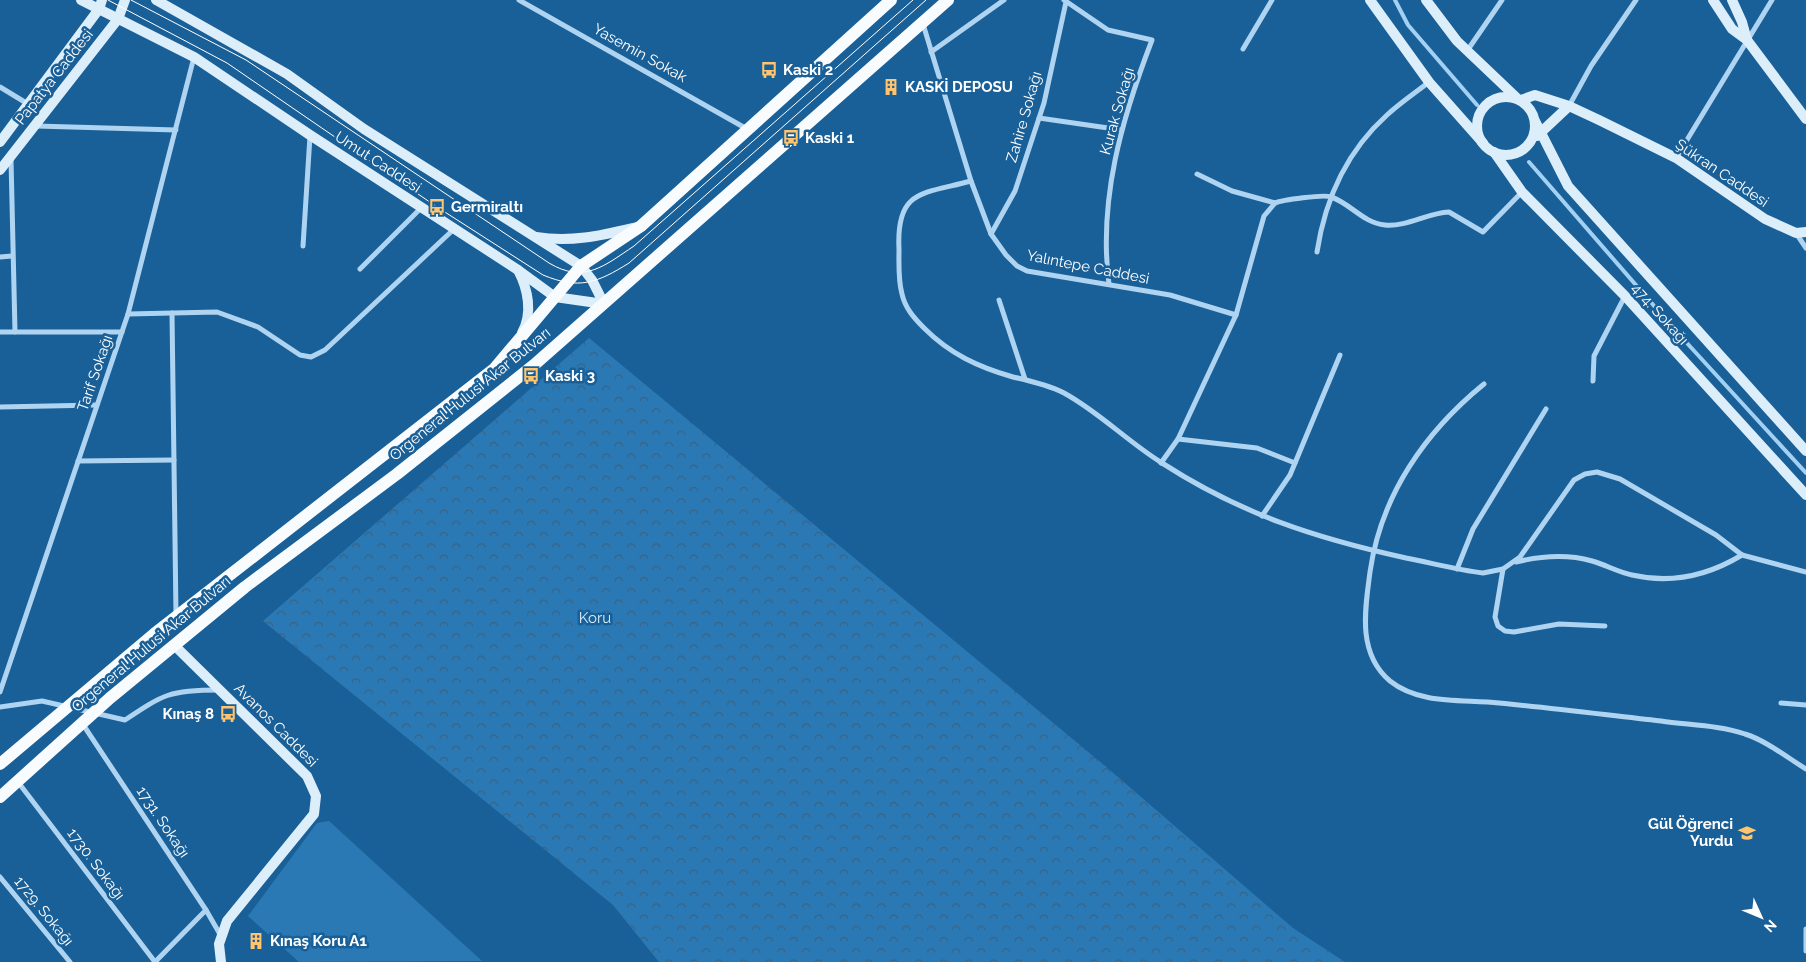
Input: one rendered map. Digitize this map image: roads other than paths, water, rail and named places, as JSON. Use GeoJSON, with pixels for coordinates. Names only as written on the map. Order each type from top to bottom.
{"type":"FeatureCollection","features":[{"type":"Feature","properties":{"kind":"main road","name":"Orgeneral Hulusi Akar Bulvarı"},"geometry":{"type":"LineString","coordinates":[[0,764],[176,616],[494,369],[581,266],[641,226],[788,91],[891,0]]}},
{"type":"Feature","properties":{"kind":"main road","name":"Orgeneral Hulusi Akar Bulvarı"},"geometry":{"type":"LineString","coordinates":[[0,797],[87,719],[245,586],[397,474],[519,377],[948,0]]}},
{"type":"Feature","properties":{"kind":"street","name":"Umut Caddesi"},"geometry":{"type":"LineString","coordinates":[[81,0],[100,4],[118,19],[194,56],[310,136],[518,270],[555,297],[604,304]]}},
{"type":"Feature","properties":{"kind":"street","name":"Papatya Caddesi"},"geometry":{"type":"LineString","coordinates":[[0,170],[118,19],[125,0]]}},
{"type":"Feature","properties":{"kind":"street","name":"Umut Caddesi"},"geometry":{"type":"LineString","coordinates":[[156,0],[287,74],[357,124],[530,236],[581,266],[604,304]]}},
{"type":"Feature","properties":{"kind":"street","name":"Yasemin Sokak"},"geometry":{"type":"LineString","coordinates":[[519,0],[748,129]]}},
{"type":"Feature","properties":{"kind":"street"},"geometry":{"type":"LineString","coordinates":[[931,52],[1004,0]]}},
{"type":"Feature","properties":{"kind":"street"},"geometry":{"type":"LineString","coordinates":[[1243,50],[1272,0]]}},
{"type":"Feature","properties":{"kind":"street"},"geometry":{"type":"LineString","coordinates":[[1370,0],[1429,82],[1484,143],[1494,152],[1501,154],[1515,153],[1569,106],[1591,66],[1636,0]]}},
{"type":"Feature","properties":{"kind":"street"},"geometry":{"type":"LineString","coordinates":[[1426,0],[1467,52],[1530,108],[1535,121],[1534,134],[1531,141]]}},
{"type":"Feature","properties":{"kind":"street"},"geometry":{"type":"LineString","coordinates":[[1467,52],[1502,0]]}},
{"type":"Feature","properties":{"kind":"street"},"geometry":{"type":"LineString","coordinates":[[1713,0],[1732,29],[1747,41],[1806,118]]}},
{"type":"Feature","properties":{"kind":"street"},"geometry":{"type":"LineString","coordinates":[[1732,0],[1742,22],[1747,41]]}},
{"type":"Feature","properties":{"kind":"street"},"geometry":{"type":"LineString","coordinates":[[1676,158],[1772,0]]}},
{"type":"Feature","properties":{"kind":"street","name":"Zahire Sokağı"},"geometry":{"type":"LineString","coordinates":[[991,234],[1015,190],[1039,118],[1065,1]]}},
{"type":"Feature","properties":{"kind":"street","name":"Kurak Sokağı"},"geometry":{"type":"LineString","coordinates":[[1065,1],[1108,30],[1152,40],[1122,130],[1107,202],[1105,243],[1109,284]]}},
{"type":"Feature","properties":{"kind":"street","name":"Papatya Caddesi"},"geometry":{"type":"LineString","coordinates":[[0,142],[100,4]]}},
{"type":"Feature","properties":{"kind":"street","name":"Yalıntepe Caddesi"},"geometry":{"type":"LineString","coordinates":[[922,21],[971,181],[991,234],[1006,255],[1017,266],[1027,271],[1170,295],[1236,315]]}},
{"type":"Feature","properties":{"kind":"street","name":"Tarif Sokağı"},"geometry":{"type":"LineString","coordinates":[[0,692],[128,314],[194,56]]}},
{"type":"Feature","properties":{"kind":"street"},"geometry":{"type":"LineString","coordinates":[[1317,252],[1322,222],[1331,196],[1350,159],[1372,129],[1397,106],[1429,82]]}},
{"type":"Feature","properties":{"kind":"street"},"geometry":{"type":"LineString","coordinates":[[0,87],[28,104]]}},
{"type":"Feature","properties":{"kind":"street","name":"Şükran Caddesi"},"geometry":{"type":"LineString","coordinates":[[1520,100],[1535,95],[1569,106],[1676,158],[1748,209],[1801,232]]}},
{"type":"Feature","properties":{"kind":"street"},"geometry":{"type":"LineString","coordinates":[[1484,143],[1478,130],[1482,110],[1498,98],[1512,97],[1520,100]]}},
{"type":"Feature","properties":{"kind":"street"},"geometry":{"type":"LineString","coordinates":[[1039,118],[1122,130]]}},
{"type":"Feature","properties":{"kind":"street","name":"474. Sokağı"},"geometry":{"type":"LineString","coordinates":[[1535,121],[1568,186],[1806,450]]}},
{"type":"Feature","properties":{"kind":"street"},"geometry":{"type":"LineString","coordinates":[[35,126],[176,130]]}},
{"type":"Feature","properties":{"kind":"street"},"geometry":{"type":"LineString","coordinates":[[303,246],[310,136]]}},
{"type":"Feature","properties":{"kind":"street","name":"474. Sokağı"},"geometry":{"type":"LineString","coordinates":[[1494,152],[1522,192],[1625,296],[1806,495]]}},
{"type":"Feature","properties":{"kind":"street"},"geometry":{"type":"LineString","coordinates":[[11,156],[14,332]]}},
{"type":"Feature","properties":{"kind":"street"},"geometry":{"type":"LineString","coordinates":[[1197,174],[1232,192],[1275,203],[1331,196],[1378,224],[1402,224],[1426,216],[1449,212],[1483,232],[1522,192]]}},
{"type":"Feature","properties":{"kind":"street"},"geometry":{"type":"LineString","coordinates":[[971,181],[915,197],[905,207],[898,229],[901,294],[912,316],[949,350],[976,365],[1049,386],[1076,400],[1161,463],[1201,487],[1262,516],[1323,539],[1483,573],[1504,569],[1514,562],[1574,480],[1585,474],[1597,472],[1630,484],[1716,535],[1742,555],[1806,572]]}},
{"type":"Feature","properties":{"kind":"street"},"geometry":{"type":"LineString","coordinates":[[1161,463],[1178,439],[1236,315],[1264,216],[1275,203]]}},
{"type":"Feature","properties":{"kind":"street"},"geometry":{"type":"LineString","coordinates":[[360,269],[421,208]]}},
{"type":"Feature","properties":{"kind":"street"},"geometry":{"type":"LineString","coordinates":[[530,236],[556,240],[573,240],[641,226]]}},
{"type":"Feature","properties":{"kind":"street"},"geometry":{"type":"LineString","coordinates":[[128,314],[217,312],[231,316],[270,334],[300,355],[316,356],[325,350],[454,229]]}},
{"type":"Feature","properties":{"kind":"street"},"geometry":{"type":"LineString","coordinates":[[1801,232],[1806,248]]}},
{"type":"Feature","properties":{"kind":"street"},"geometry":{"type":"LineString","coordinates":[[0,256],[12,256]]}},
{"type":"Feature","properties":{"kind":"street"},"geometry":{"type":"LineString","coordinates":[[516,342],[524,330],[528,308],[526,288],[518,270]]}},
{"type":"Feature","properties":{"kind":"street"},"geometry":{"type":"LineString","coordinates":[[1592,381],[1594,356],[1625,296]]}},
{"type":"Feature","properties":{"kind":"street"},"geometry":{"type":"LineString","coordinates":[[999,300],[1025,379]]}},
{"type":"Feature","properties":{"kind":"street"},"geometry":{"type":"LineString","coordinates":[[172,313],[176,616]]}},
{"type":"Feature","properties":{"kind":"street"},"geometry":{"type":"LineString","coordinates":[[0,332],[122,332]]}},
{"type":"Feature","properties":{"kind":"street"},"geometry":{"type":"LineString","coordinates":[[1262,516],[1290,475],[1340,355]]}},
{"type":"Feature","properties":{"kind":"street"},"geometry":{"type":"LineString","coordinates":[[1484,384],[1438,427],[1413,460],[1393,495],[1373,551],[1365,606],[1365,628],[1368,647],[1381,671],[1406,691],[1422,697],[1566,710],[1746,734],[1806,769]]}},
{"type":"Feature","properties":{"kind":"street"},"geometry":{"type":"LineString","coordinates":[[0,407],[97,405]]}},
{"type":"Feature","properties":{"kind":"street"},"geometry":{"type":"LineString","coordinates":[[1458,569],[1474,529],[1546,409]]}},
{"type":"Feature","properties":{"kind":"street"},"geometry":{"type":"LineString","coordinates":[[1178,439],[1257,448],[1294,463]]}},
{"type":"Feature","properties":{"kind":"street"},"geometry":{"type":"LineString","coordinates":[[78,461],[174,460]]}},
{"type":"Feature","properties":{"kind":"street"},"geometry":{"type":"LineString","coordinates":[[1514,562],[1542,557],[1574,557],[1632,575],[1671,578],[1714,569],[1742,555]]}},
{"type":"Feature","properties":{"kind":"street"},"geometry":{"type":"LineString","coordinates":[[1504,569],[1495,617],[1498,626],[1505,631],[1514,632],[1559,624],[1605,626]]}},
{"type":"Feature","properties":{"kind":"street","name":"Avanos Caddesi"},"geometry":{"type":"LineString","coordinates":[[174,645],[307,776],[315,789],[317,802],[314,814],[236,909],[221,936],[221,962]]}},
{"type":"Feature","properties":{"kind":"street"},"geometry":{"type":"LineString","coordinates":[[0,707],[42,701],[67,707],[87,719],[125,720],[162,696],[185,690],[220,690]]}},
{"type":"Feature","properties":{"kind":"street"},"geometry":{"type":"LineString","coordinates":[[1781,703],[1806,705]]}},
{"type":"Feature","properties":{"kind":"street","name":"1731. Sokağı"},"geometry":{"type":"LineString","coordinates":[[87,719],[221,936]]}},
{"type":"Feature","properties":{"kind":"street","name":"1730. Sokağı"},"geometry":{"type":"LineString","coordinates":[[17,781],[155,962]]}},
{"type":"Feature","properties":{"kind":"street","name":"1729. Sokağı"},"geometry":{"type":"LineString","coordinates":[[0,877],[70,962]]}},
{"type":"Feature","properties":{"kind":"street"},"geometry":{"type":"LineString","coordinates":[[155,962],[206,910]]}},
{"type":"Feature","properties":{"kind":"street"},"geometry":{"type":"LineString","coordinates":[[1806,929],[1806,951]]}},
{"type":"Feature","properties":{"kind":"waterway"},"geometry":{"type":"LineString","coordinates":[[1395,0],[1408,25],[1477,105]]}},
{"type":"Feature","properties":{"kind":"waterway"},"geometry":{"type":"LineString","coordinates":[[1529,162],[1675,330],[1806,473]]}},
{"type":"Feature","properties":{"kind":"tram line"},"geometry":{"type":"LineString","coordinates":[[108,0],[227,63],[437,207],[543,275],[556,280],[578,283],[597,280],[629,263],[926,0]]}},
{"type":"Feature","properties":{"kind":"tram line"},"geometry":{"type":"LineString","coordinates":[[131,0],[246,60],[549,263],[573,272],[583,272],[603,266],[634,246],[913,0]]}},
{"type":"Feature","properties":{"kind":"place","name":"Kaski 2"},"geometry":{"type":"Point","coordinates":[769,70]}},
{"type":"Feature","properties":{"kind":"place","name":"KASKİ DEPOSU"},"geometry":{"type":"Point","coordinates":[891,87]}},
{"type":"Feature","properties":{"kind":"place","name":"Kaski 1"},"geometry":{"type":"Point","coordinates":[791,138]}},
{"type":"Feature","properties":{"kind":"place","name":"Germiraltı"},"geometry":{"type":"Point","coordinates":[437,207]}},
{"type":"Feature","properties":{"kind":"place","name":"Kaski 3"},"geometry":{"type":"Point","coordinates":[531,376]}},
{"type":"Feature","properties":{"kind":"place","name":"Kınaş 8"},"geometry":{"type":"Point","coordinates":[228,714]}},
{"type":"Feature","properties":{"kind":"place","name":"Gül Öğrenci Yurdu"},"geometry":{"type":"Point","coordinates":[1747,833]}},
{"type":"Feature","properties":{"kind":"place","name":"Kınaş Koru A1"},"geometry":{"type":"Point","coordinates":[256,941]}},
{"type":"Feature","properties":{"kind":"park label","name":"Koru"},"geometry":{"type":"Point","coordinates":[595,618]}}]}
